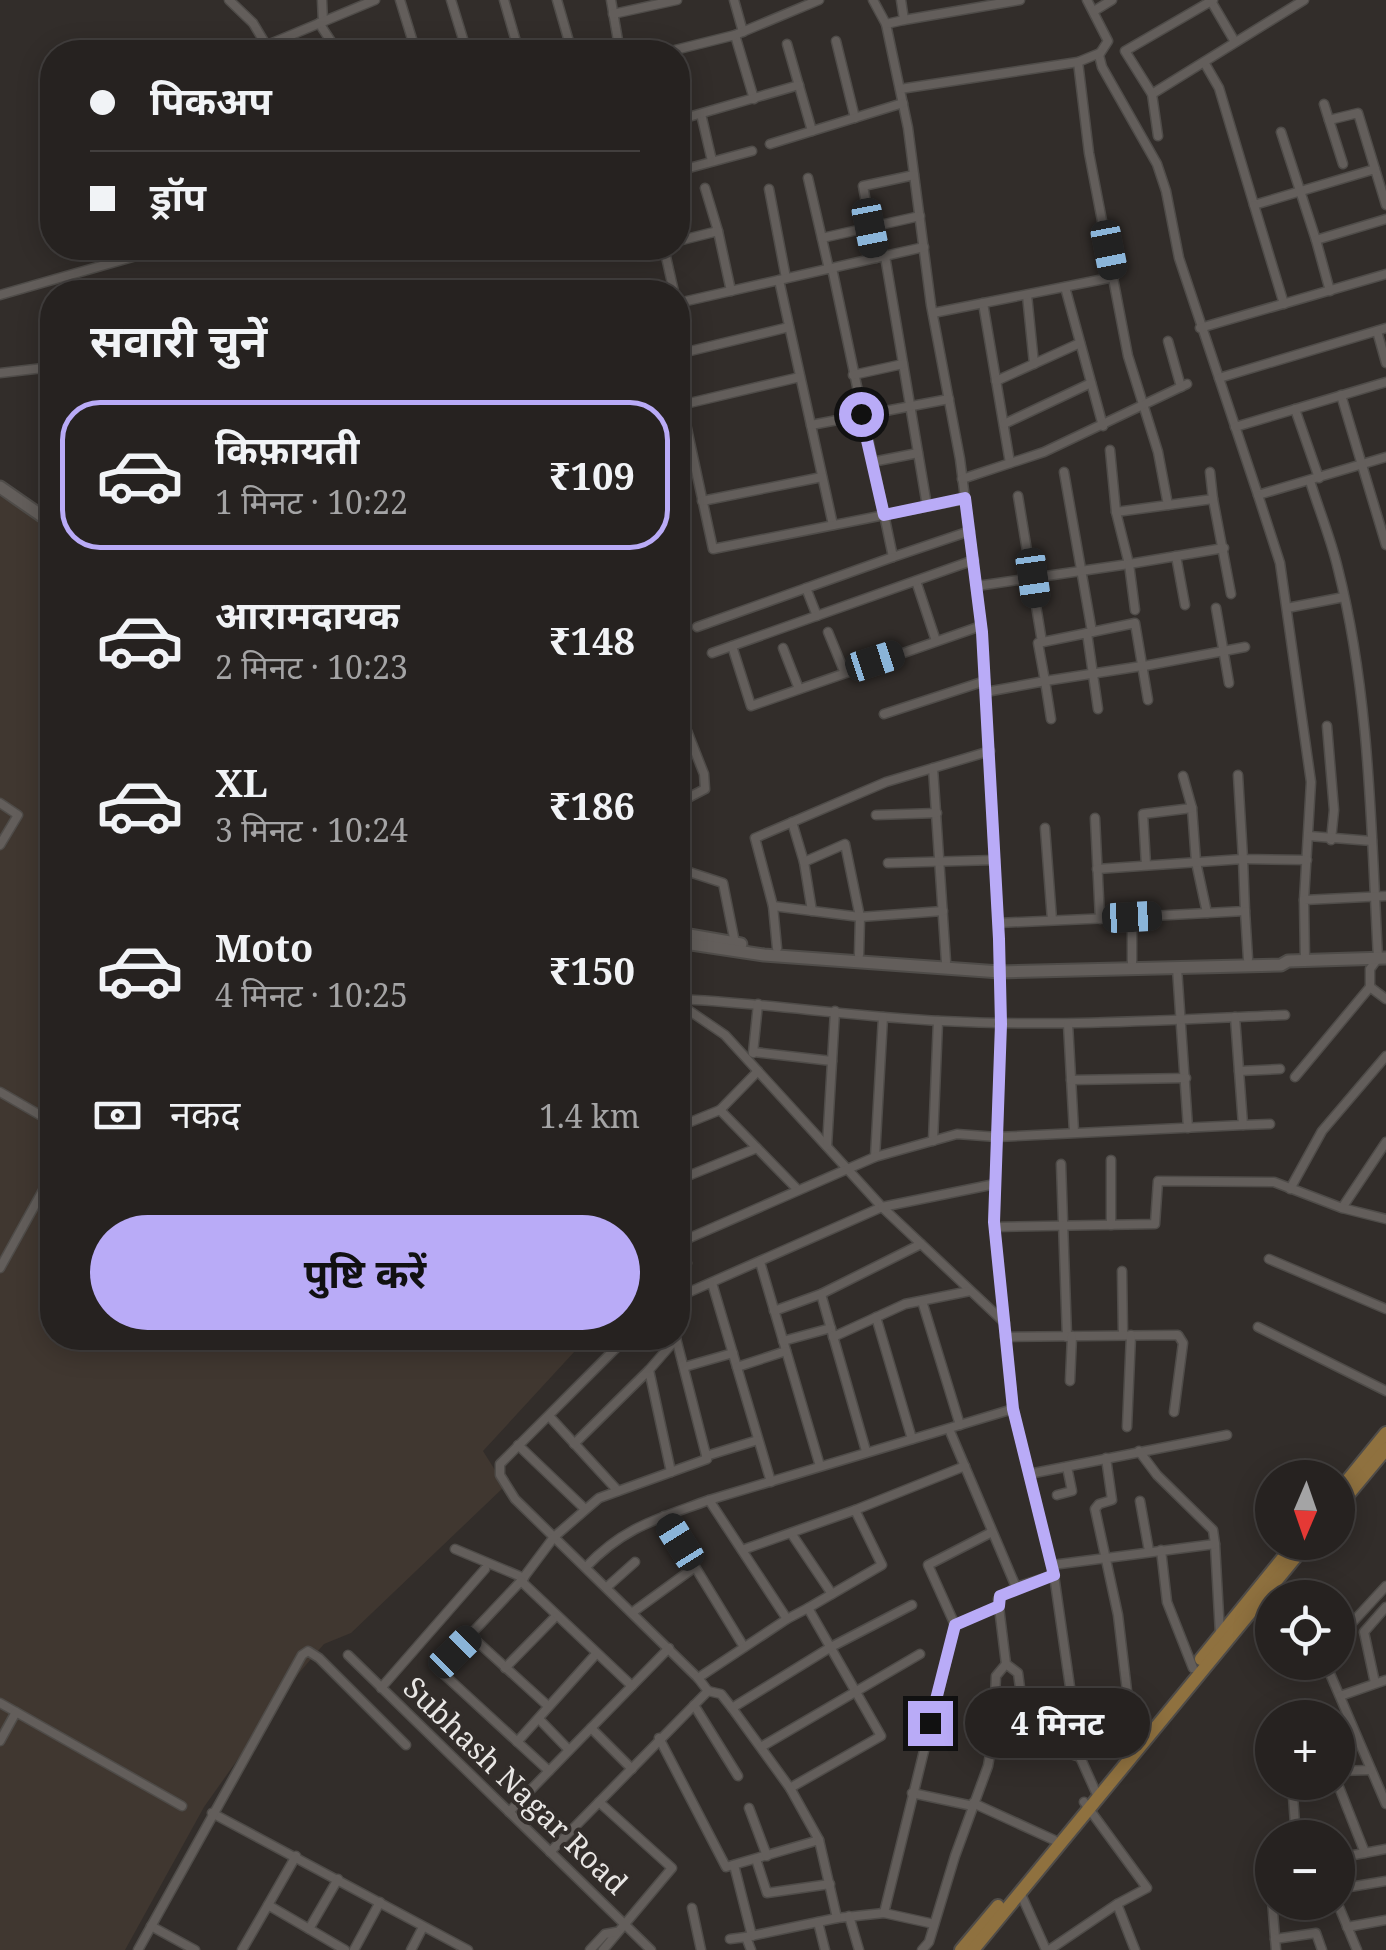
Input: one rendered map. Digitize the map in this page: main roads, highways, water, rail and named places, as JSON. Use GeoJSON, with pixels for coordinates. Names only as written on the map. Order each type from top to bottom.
{"type":"FeatureCollection","features":[{"type":"Feature","properties":{"kind":"main road"},"geometry":{"type":"LineString","coordinates":[[0,491],[40,518]]}},
{"type":"Feature","properties":{"kind":"main road"},"geometry":{"type":"LineString","coordinates":[[690,935],[777,948],[1000,969],[1382,958]]}},
{"type":"Feature","properties":{"kind":"main road"},"geometry":{"type":"LineString","coordinates":[[690,944],[764,955],[1000,969],[1281,965],[1297,960]]}},
{"type":"Feature","properties":{"kind":"main road"},"geometry":{"type":"LineString","coordinates":[[1355,1471],[1386,1434]]}},
{"type":"Feature","properties":{"kind":"main road"},"geometry":{"type":"LineString","coordinates":[[1355,1486],[1386,1449]]}},
{"type":"Feature","properties":{"kind":"main road"},"geometry":{"type":"LineString","coordinates":[[1272,1580],[1291,1560]]}},
{"type":"Feature","properties":{"kind":"main road"},"geometry":{"type":"LineString","coordinates":[[961,1950],[1092,1800],[1193,1668],[1255,1598]]}},
{"type":"Feature","properties":{"kind":"main road"},"geometry":{"type":"LineString","coordinates":[[974,1950],[1255,1600]]}}]}
